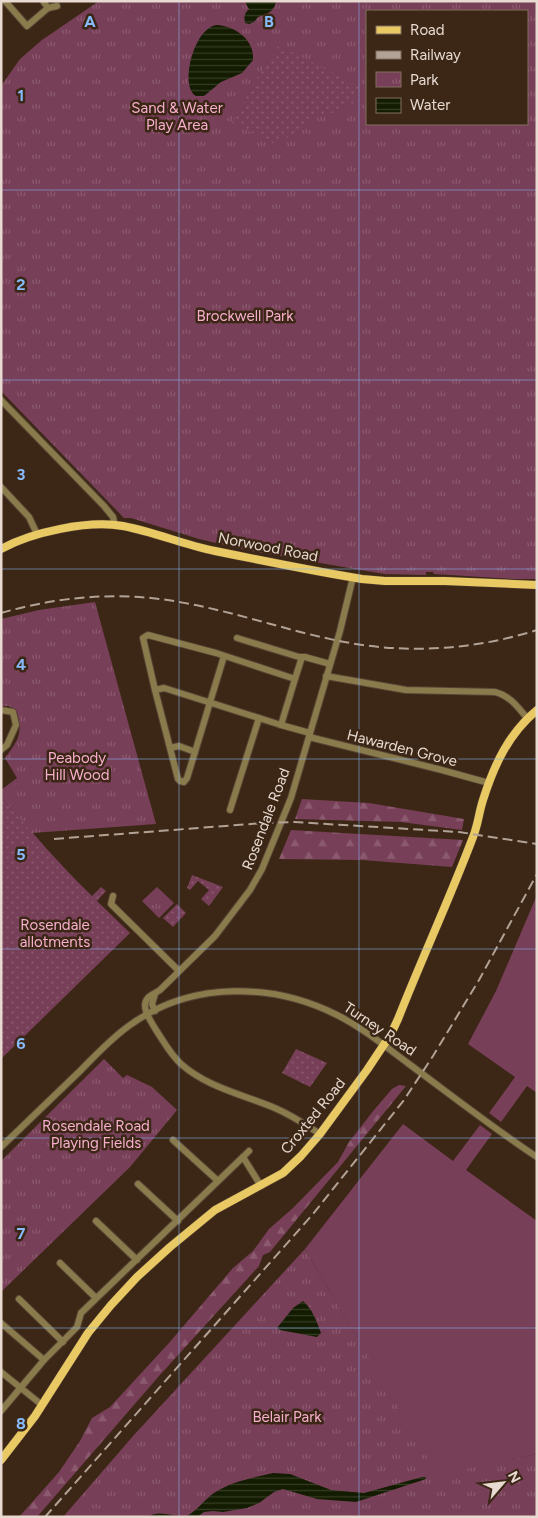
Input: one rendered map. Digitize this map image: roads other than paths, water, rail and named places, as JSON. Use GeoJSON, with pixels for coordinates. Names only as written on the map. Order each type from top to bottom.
{"type":"FeatureCollection","features":[{"type":"Feature","properties":{"kind":"main road","name":"Norwood Road"},"geometry":{"type":"LineString","coordinates":[[1,549],[37,534],[101,524],[115,525],[150,533],[215,551],[353,577],[385,581],[445,581],[537,585]]}},
{"type":"Feature","properties":{"kind":"main road","name":"Croxted Road"},"geometry":{"type":"LineString","coordinates":[[1,1460],[26,1430],[88,1333],[137,1277],[215,1210],[283,1173],[320,1134],[384,1046],[398,1020],[474,835],[489,783],[510,739],[527,718],[537,710]]}},
{"type":"Feature","properties":{"kind":"street"},"geometry":{"type":"LineString","coordinates":[[43,1],[48,8]]}},
{"type":"Feature","properties":{"kind":"street"},"geometry":{"type":"LineString","coordinates":[[4,2],[27,26],[48,8],[57,6]]}},
{"type":"Feature","properties":{"kind":"street"},"geometry":{"type":"LineString","coordinates":[[1,400],[104,506],[113,517],[115,525]]}},
{"type":"Feature","properties":{"kind":"street"},"geometry":{"type":"LineString","coordinates":[[1,487],[29,517],[37,534]]}},
{"type":"Feature","properties":{"kind":"street","name":"Rosendale Road"},"geometry":{"type":"LineString","coordinates":[[154,994],[215,936],[255,883],[291,798],[353,577]]}},
{"type":"Feature","properties":{"kind":"street"},"geometry":{"type":"LineString","coordinates":[[224,656],[186,779],[181,782],[178,779],[142,640],[145,636],[149,635],[224,656],[295,679]]}},
{"type":"Feature","properties":{"kind":"street"},"geometry":{"type":"LineString","coordinates":[[237,638],[330,664]]}},
{"type":"Feature","properties":{"kind":"street"},"geometry":{"type":"LineString","coordinates":[[281,725],[302,657]]}},
{"type":"Feature","properties":{"kind":"street"},"geometry":{"type":"LineString","coordinates":[[326,676],[406,690],[495,692],[511,700],[527,718]]}},
{"type":"Feature","properties":{"kind":"street","name":"Hawarden Grove"},"geometry":{"type":"LineString","coordinates":[[155,690],[164,688],[309,735],[489,783]]}},
{"type":"Feature","properties":{"kind":"street"},"geometry":{"type":"LineString","coordinates":[[1,710],[13,712],[16,725],[8,744],[1,750]]}},
{"type":"Feature","properties":{"kind":"street"},"geometry":{"type":"LineString","coordinates":[[230,810],[259,718]]}},
{"type":"Feature","properties":{"kind":"street"},"geometry":{"type":"LineString","coordinates":[[170,748],[179,746],[195,752]]}},
{"type":"Feature","properties":{"kind":"street"},"geometry":{"type":"LineString","coordinates":[[113,896],[110,904],[179,971]]}},
{"type":"Feature","properties":{"kind":"street","name":"Turney Road"},"geometry":{"type":"LineString","coordinates":[[155,1011],[180,1000],[199,995],[264,991],[282,994],[324,1009],[352,1024],[384,1046],[537,1158]]}},
{"type":"Feature","properties":{"kind":"street"},"geometry":{"type":"LineString","coordinates":[[1,1147],[106,1046],[133,1023],[155,1011],[152,1004],[154,994]]}},
{"type":"Feature","properties":{"kind":"street"},"geometry":{"type":"LineString","coordinates":[[154,994],[150,996],[145,1004],[148,1014],[169,1051],[182,1065],[216,1086],[290,1115],[320,1134]]}},
{"type":"Feature","properties":{"kind":"street"},"geometry":{"type":"LineString","coordinates":[[173,1140],[218,1182]]}},
{"type":"Feature","properties":{"kind":"street"},"geometry":{"type":"LineString","coordinates":[[1,1411],[44,1360],[76,1327],[82,1313],[96,1298],[249,1151]]}},
{"type":"Feature","properties":{"kind":"street"},"geometry":{"type":"LineString","coordinates":[[243,1157],[261,1186]]}},
{"type":"Feature","properties":{"kind":"street"},"geometry":{"type":"LineString","coordinates":[[138,1184],[178,1221]]}},
{"type":"Feature","properties":{"kind":"street"},"geometry":{"type":"LineString","coordinates":[[96,1221],[137,1260]]}},
{"type":"Feature","properties":{"kind":"street"},"geometry":{"type":"LineString","coordinates":[[60,1263],[96,1298]]}},
{"type":"Feature","properties":{"kind":"street"},"geometry":{"type":"LineString","coordinates":[[19,1299],[62,1342]]}},
{"type":"Feature","properties":{"kind":"street"},"geometry":{"type":"LineString","coordinates":[[1,1323],[44,1360]]}},
{"type":"Feature","properties":{"kind":"street"},"geometry":{"type":"LineString","coordinates":[[1,1372],[42,1405]]}},
{"type":"Feature","properties":{"kind":"water"},"geometry":{"type":"Polygon","coordinates":[[[246,1],[276,1],[270,12],[258,17],[249,24],[245,23],[245,14],[249,9],[246,1]]]}},
{"type":"Feature","properties":{"kind":"water"},"geometry":{"type":"Polygon","coordinates":[[[217,25],[230,28],[242,35],[251,46],[253,60],[242,73],[221,82],[204,96],[196,96],[191,90],[189,81],[192,58],[202,36],[209,28],[217,25]]]}},
{"type":"Feature","properties":{"kind":"water"},"geometry":{"type":"Polygon","coordinates":[[[303,1301],[312,1311],[318,1324],[321,1333],[317,1337],[277,1328],[293,1308],[303,1301]]]}},
{"type":"Feature","properties":{"kind":"water"},"geometry":{"type":"Polygon","coordinates":[[[273,1473],[290,1474],[331,1490],[364,1493],[422,1477],[426,1477],[426,1479],[356,1502],[317,1499],[283,1489],[274,1492],[259,1503],[247,1508],[223,1512],[204,1512],[197,1517],[148,1517],[157,1514],[186,1516],[221,1489],[242,1480],[273,1473]]]}},
{"type":"Feature","properties":{"kind":"railway"},"geometry":{"type":"LineString","coordinates":[[1,613],[75,598],[113,596],[151,598],[201,606],[350,643],[421,649],[491,642],[537,630]]}},
{"type":"Feature","properties":{"kind":"railway"},"geometry":{"type":"LineString","coordinates":[[54,839],[294,822],[459,832],[537,844]]}},
{"type":"Feature","properties":{"kind":"railway"},"geometry":{"type":"LineString","coordinates":[[45,1517],[313,1214],[404,1100],[479,980],[537,874]]}},
{"type":"Feature","properties":{"kind":"park label","name":"Sand & Water Play Area"},"geometry":{"type":"Point","coordinates":[177,116]}},
{"type":"Feature","properties":{"kind":"park label","name":"Brockwell Park"},"geometry":{"type":"Point","coordinates":[245,316]}},
{"type":"Feature","properties":{"kind":"park label","name":"Peabody Hill Wood"},"geometry":{"type":"Point","coordinates":[77,766]}},
{"type":"Feature","properties":{"kind":"park label","name":"Rosendale allotments"},"geometry":{"type":"Point","coordinates":[55,934]}},
{"type":"Feature","properties":{"kind":"park label","name":"Rosendale Road Playing Fields"},"geometry":{"type":"Point","coordinates":[96,1134]}},
{"type":"Feature","properties":{"kind":"park label","name":"Belair Park"},"geometry":{"type":"Point","coordinates":[287,1417]}}]}
